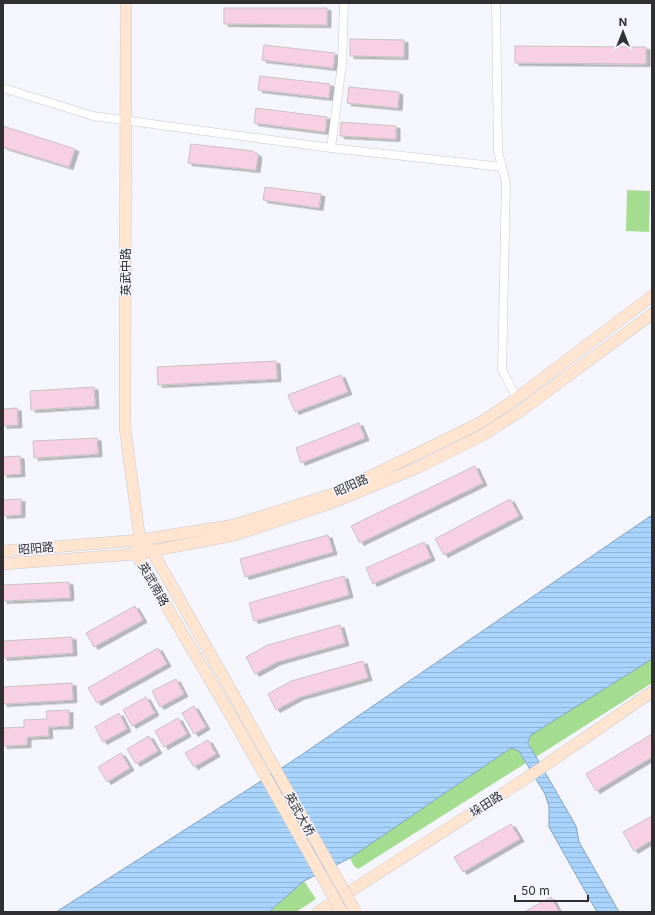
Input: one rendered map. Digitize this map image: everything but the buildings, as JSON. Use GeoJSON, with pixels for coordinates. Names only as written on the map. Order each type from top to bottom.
{"type":"FeatureCollection","features":[{"type":"Feature","properties":{"kind":"main road","name":"英武中路"},"geometry":{"type":"LineString","coordinates":[[126,3],[125,428],[140,540]]}},
{"type":"Feature","properties":{"kind":"main road","name":"昭阳路"},"geometry":{"type":"LineString","coordinates":[[3,551],[140,540],[234,525],[336,493],[480,423],[517,398],[652,296]]}},
{"type":"Feature","properties":{"kind":"main road","name":"昭阳路"},"geometry":{"type":"LineString","coordinates":[[3,564],[136,554],[152,551],[235,535],[337,501],[419,467],[482,435],[518,412],[652,314]]}},
{"type":"Feature","properties":{"kind":"main road","name":"英武南路"},"geometry":{"type":"LineString","coordinates":[[234,721],[136,554],[140,540],[152,551],[245,715]]}},
{"type":"Feature","properties":{"kind":"main road","name":"垛田路"},"geometry":{"type":"LineString","coordinates":[[318,912],[528,777],[652,692]]}},
{"type":"Feature","properties":{"kind":"main road","name":"英武大桥"},"geometry":{"type":"LineString","coordinates":[[245,715],[356,912]]}},
{"type":"Feature","properties":{"kind":"main road","name":"英武大桥"},"geometry":{"type":"LineString","coordinates":[[234,721],[342,912]]}},
{"type":"Feature","properties":{"kind":"street"},"geometry":{"type":"LineString","coordinates":[[332,148],[342,64],[344,3]]}},
{"type":"Feature","properties":{"kind":"street"},"geometry":{"type":"LineString","coordinates":[[496,3],[498,151],[506,183],[502,370],[517,398]]}},
{"type":"Feature","properties":{"kind":"street"},"geometry":{"type":"LineString","coordinates":[[3,88],[93,116],[332,148],[502,168]]}},
{"type":"Feature","properties":{"kind":"green space"},"geometry":{"type":"Polygon","coordinates":[[[627,190],[650,191],[649,232],[626,231],[627,190]]]}},
{"type":"Feature","properties":{"kind":"green space"},"geometry":{"type":"Polygon","coordinates":[[[652,659],[652,683],[536,757],[529,743],[531,735],[652,659]]]}},
{"type":"Feature","properties":{"kind":"green space"},"geometry":{"type":"Polygon","coordinates":[[[511,748],[519,751],[526,763],[358,869],[354,866],[350,858],[511,748]]]}},
{"type":"Feature","properties":{"kind":"green space"},"geometry":{"type":"Polygon","coordinates":[[[304,881],[316,899],[296,912],[269,912],[304,881]]]}},
{"type":"Feature","properties":{"kind":"water"},"geometry":{"type":"Polygon","coordinates":[[[652,515],[652,659],[531,735],[528,743],[576,826],[579,842],[619,912],[597,912],[549,827],[549,806],[545,794],[519,751],[511,748],[350,858],[304,881],[269,912],[56,912],[291,762],[652,515]]]}}]}
